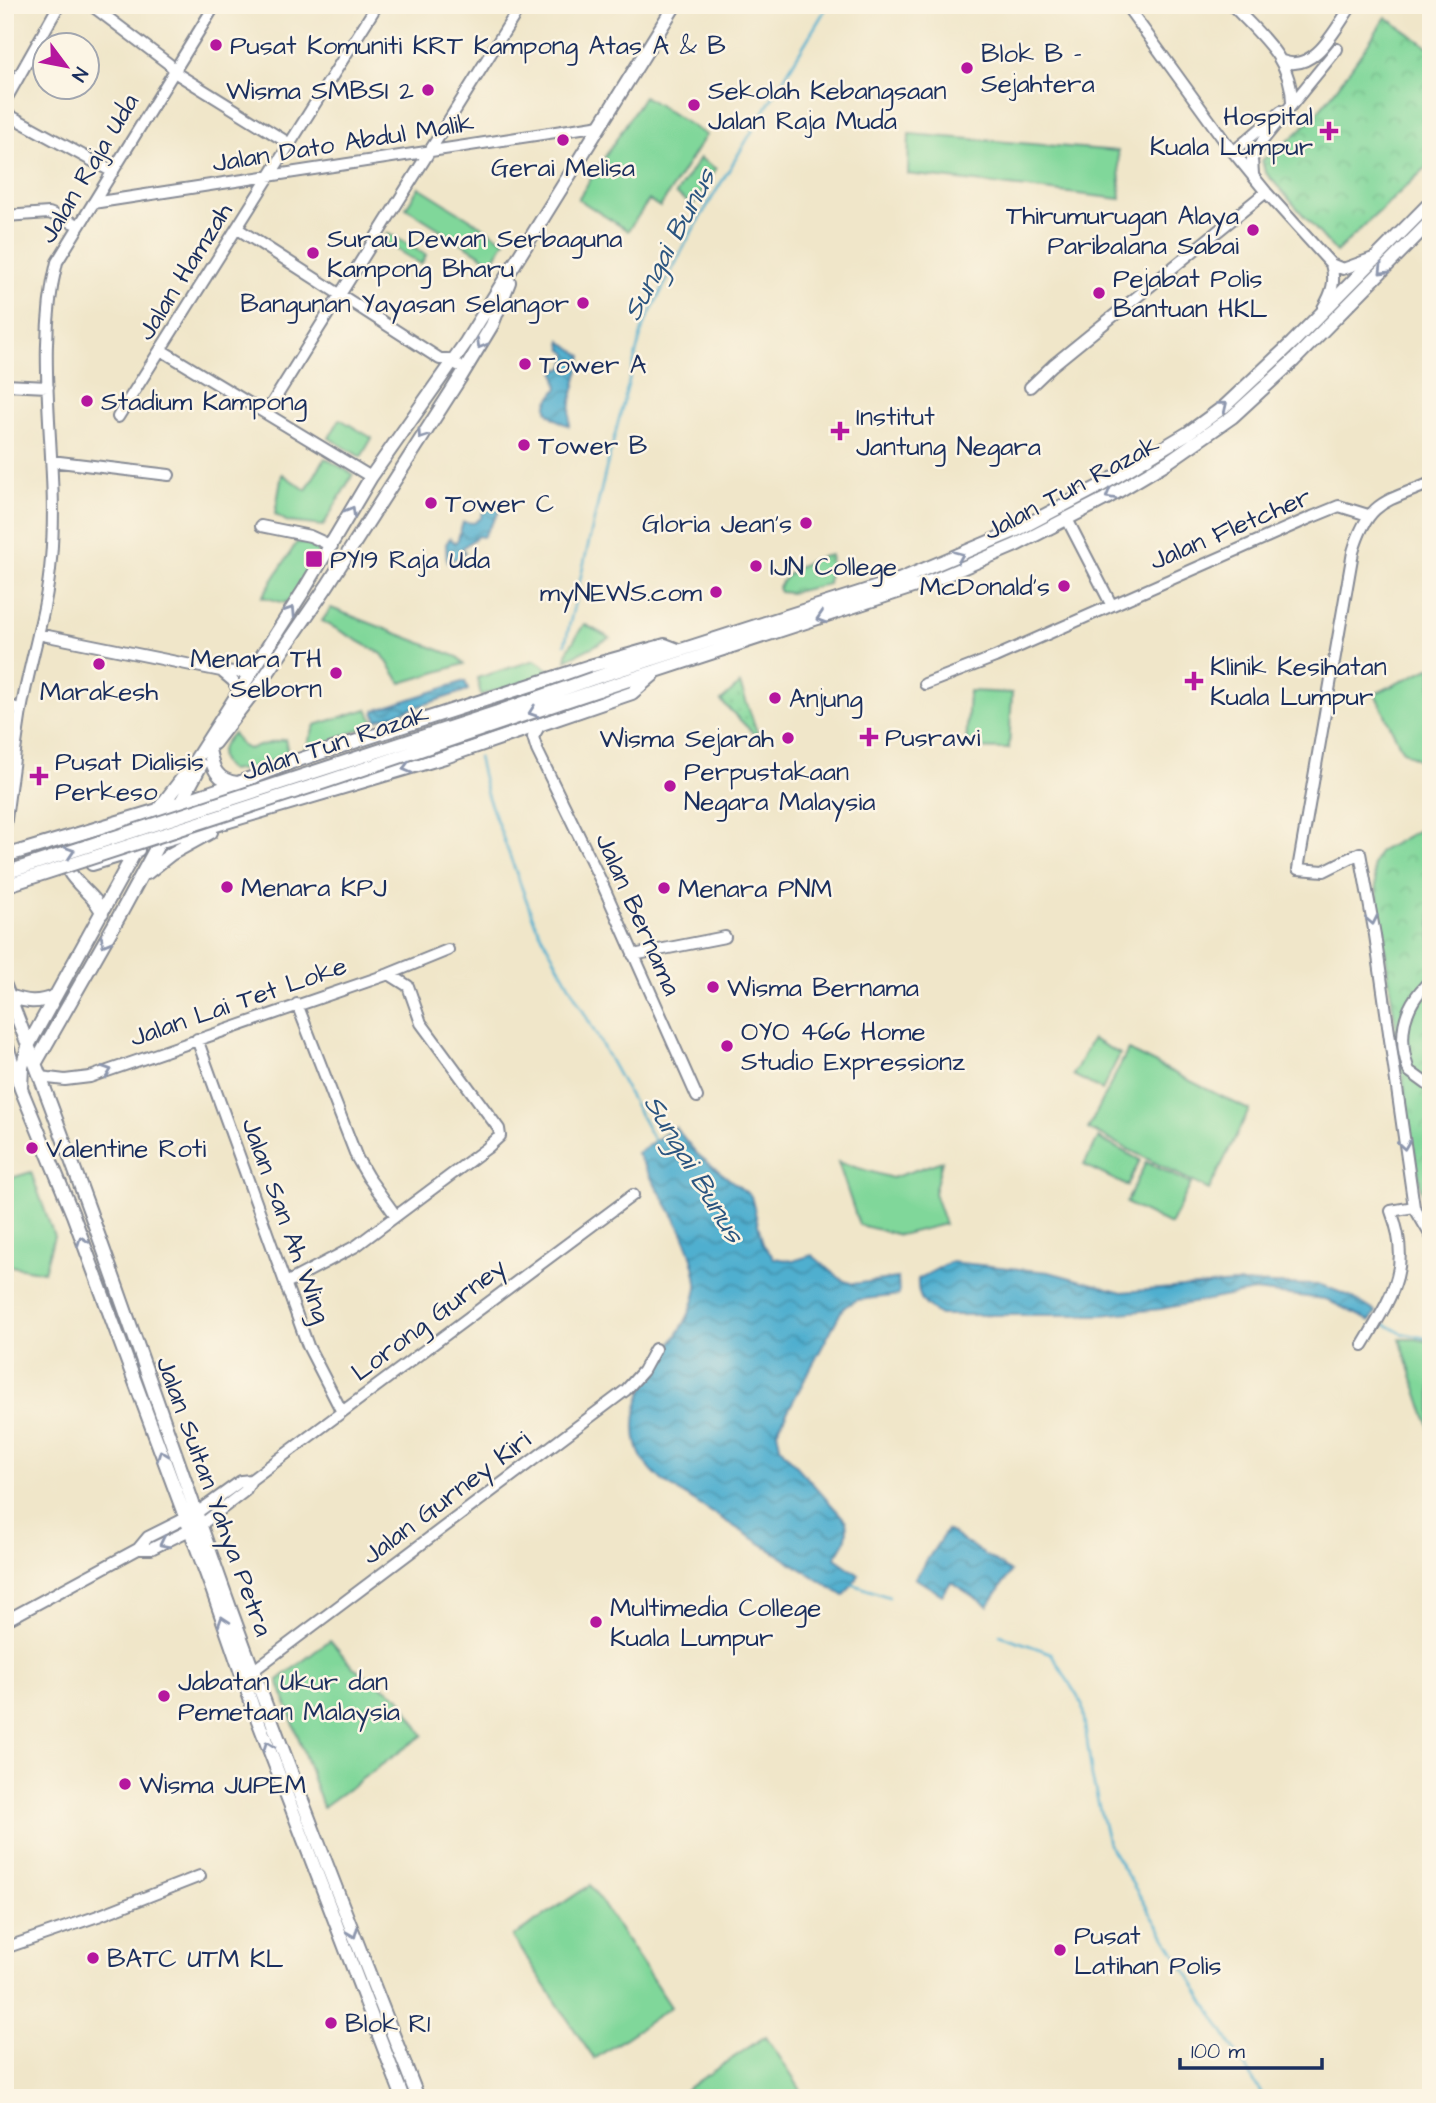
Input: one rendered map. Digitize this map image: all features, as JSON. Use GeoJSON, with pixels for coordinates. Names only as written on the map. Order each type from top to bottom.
{"type":"FeatureCollection","features":[{"type":"Feature","properties":{"kind":"main road"},"geometry":{"type":"LineString","coordinates":[[21,1089],[22,1067],[29,1044],[158,810],[191,767],[332,546],[371,477],[509,271],[675,5]]}},
{"type":"Feature","properties":{"kind":"main road","name":"Jalan Tun Razak"},"geometry":{"type":"LineString","coordinates":[[5,889],[341,777],[596,684],[678,650],[899,580],[971,551],[1037,520],[1188,433],[1249,384],[1431,202]]}},
{"type":"Feature","properties":{"kind":"main road","name":"Jalan Tun Razak"},"geometry":{"type":"LineString","coordinates":[[5,873],[472,721],[596,684],[658,670],[934,580],[985,559],[1068,519],[1169,461],[1232,417],[1294,360],[1431,221]]}},
{"type":"Feature","properties":{"kind":"main road"},"geometry":{"type":"LineString","coordinates":[[35,1064],[209,750],[262,681],[327,586],[492,325],[509,284],[509,271]]}},
{"type":"Feature","properties":{"kind":"main road","name":"Jalan Tun Razak"},"geometry":{"type":"LineString","coordinates":[[5,856],[158,810],[310,757],[590,666],[665,645],[678,650]]}},
{"type":"Feature","properties":{"kind":"main road","name":"Jalan Tun Razak"},"geometry":{"type":"LineString","coordinates":[[5,889],[69,872],[312,795],[445,757],[632,693],[658,670]]}},
{"type":"Feature","properties":{"kind":"main road"},"geometry":{"type":"LineString","coordinates":[[250,673],[262,681]]}},
{"type":"Feature","properties":{"kind":"main road"},"geometry":{"type":"LineString","coordinates":[[209,750],[216,774],[222,779],[238,783]]}},
{"type":"Feature","properties":{"kind":"main road"},"geometry":{"type":"LineString","coordinates":[[310,757],[297,766],[292,773],[292,782],[296,789],[312,795]]}},
{"type":"Feature","properties":{"kind":"main road"},"geometry":{"type":"LineString","coordinates":[[136,885],[170,854],[239,818]]}},
{"type":"Feature","properties":{"kind":"main road"},"geometry":{"type":"LineString","coordinates":[[69,872],[99,905],[102,912]]}},
{"type":"Feature","properties":{"kind":"main road"},"geometry":{"type":"LineString","coordinates":[[7,991],[33,1003],[55,996]]}},
{"type":"Feature","properties":{"kind":"main road","name":"Jalan Sultan Yahya Petra"},"geometry":{"type":"LineString","coordinates":[[7,991],[92,1214],[194,1521],[403,2098]]}},
{"type":"Feature","properties":{"kind":"main road","name":"Jalan Sultan Yahya Petra"},"geometry":{"type":"LineString","coordinates":[[5,1040],[21,1089],[254,1670],[306,1830],[418,2098]]}},
{"type":"Feature","properties":{"kind":"street"},"geometry":{"type":"LineString","coordinates":[[5,101],[59,5]]}},
{"type":"Feature","properties":{"kind":"street"},"geometry":{"type":"LineString","coordinates":[[91,5],[175,69],[179,75],[290,144]]}},
{"type":"Feature","properties":{"kind":"street","name":"Jalan Raja Uda"},"geometry":{"type":"LineString","coordinates":[[5,827],[22,710],[45,607],[52,557],[46,340],[54,273],[57,262],[79,225],[215,5]]}},
{"type":"Feature","properties":{"kind":"street","name":"Jalan Hamzah"},"geometry":{"type":"LineString","coordinates":[[118,418],[377,5]]}},
{"type":"Feature","properties":{"kind":"street"},"geometry":{"type":"LineString","coordinates":[[266,413],[521,5]]}},
{"type":"Feature","properties":{"kind":"street"},"geometry":{"type":"LineString","coordinates":[[1126,5],[1233,152],[1331,264],[1343,269],[1376,257]]}},
{"type":"Feature","properties":{"kind":"street"},"geometry":{"type":"LineString","coordinates":[[1232,5],[1282,61],[1292,85],[1291,104]]}},
{"type":"Feature","properties":{"kind":"street"},"geometry":{"type":"LineString","coordinates":[[1282,61],[1292,64],[1306,62],[1319,50],[1352,5]]}},
{"type":"Feature","properties":{"kind":"street"},"geometry":{"type":"LineString","coordinates":[[1254,177],[1252,166],[1256,150],[1337,49]]}},
{"type":"Feature","properties":{"kind":"street"},"geometry":{"type":"LineString","coordinates":[[1233,152],[1245,145],[1276,114],[1291,104]]}},
{"type":"Feature","properties":{"kind":"street"},"geometry":{"type":"LineString","coordinates":[[5,113],[113,172]]}},
{"type":"Feature","properties":{"kind":"street","name":"Jalan Dato Abdul Malik"},"geometry":{"type":"LineString","coordinates":[[93,203],[601,125]]}},
{"type":"Feature","properties":{"kind":"street"},"geometry":{"type":"LineString","coordinates":[[1030,387],[1053,365],[1266,192]]}},
{"type":"Feature","properties":{"kind":"street"},"geometry":{"type":"LineString","coordinates":[[5,216],[49,213],[79,225]]}},
{"type":"Feature","properties":{"kind":"street"},"geometry":{"type":"LineString","coordinates":[[238,229],[462,374]]}},
{"type":"Feature","properties":{"kind":"street"},"geometry":{"type":"LineString","coordinates":[[1315,319],[1332,290],[1334,280],[1331,264]]}},
{"type":"Feature","properties":{"kind":"street"},"geometry":{"type":"LineString","coordinates":[[161,350],[371,477]]}},
{"type":"Feature","properties":{"kind":"street"},"geometry":{"type":"LineString","coordinates":[[5,385],[48,387]]}},
{"type":"Feature","properties":{"kind":"street"},"geometry":{"type":"LineString","coordinates":[[51,461],[169,475]]}},
{"type":"Feature","properties":{"kind":"street"},"geometry":{"type":"LineString","coordinates":[[1431,483],[1381,504],[1368,515],[1359,533],[1353,552],[1298,869],[1324,871],[1360,853],[1375,935],[1414,1207],[1431,1236]]}},
{"type":"Feature","properties":{"kind":"street","name":"Jalan Fletcher"},"geometry":{"type":"LineString","coordinates":[[925,684],[995,657],[1339,506],[1368,515]]}},
{"type":"Feature","properties":{"kind":"street"},"geometry":{"type":"LineString","coordinates":[[1068,519],[1111,604]]}},
{"type":"Feature","properties":{"kind":"street"},"geometry":{"type":"LineString","coordinates":[[261,526],[310,536],[332,546]]}},
{"type":"Feature","properties":{"kind":"street"},"geometry":{"type":"LineString","coordinates":[[38,634],[221,671],[250,673]]}},
{"type":"Feature","properties":{"kind":"street"},"geometry":{"type":"LineString","coordinates":[[221,671],[233,681],[239,692]]}},
{"type":"Feature","properties":{"kind":"street"},"geometry":{"type":"LineString","coordinates":[[5,704],[22,710]]}},
{"type":"Feature","properties":{"kind":"street"},"geometry":{"type":"LineString","coordinates":[[537,750],[533,737],[541,723]]}},
{"type":"Feature","properties":{"kind":"street","name":"Jalan Bernama"},"geometry":{"type":"LineString","coordinates":[[516,732],[537,750],[601,881],[697,1097]]}},
{"type":"Feature","properties":{"kind":"street"},"geometry":{"type":"LineString","coordinates":[[633,955],[725,937]]}},
{"type":"Feature","properties":{"kind":"street","name":"Jalan Lai Tet Loke"},"geometry":{"type":"LineString","coordinates":[[40,1077],[65,1080],[90,1077],[389,974],[448,950]]}},
{"type":"Feature","properties":{"kind":"street"},"geometry":{"type":"LineString","coordinates":[[286,1283],[342,1255],[500,1136],[499,1129],[484,1107],[421,1023],[408,986],[389,974]]}},
{"type":"Feature","properties":{"kind":"street"},"geometry":{"type":"LineString","coordinates":[[1431,981],[1416,996],[1402,1027],[1409,1071],[1431,1087]]}},
{"type":"Feature","properties":{"kind":"street"},"geometry":{"type":"LineString","coordinates":[[297,1004],[357,1158],[396,1216]]}},
{"type":"Feature","properties":{"kind":"street","name":"Jalan San Ah Wing"},"geometry":{"type":"LineString","coordinates":[[197,1039],[308,1346],[342,1412]]}},
{"type":"Feature","properties":{"kind":"street","name":"Lorong Gurney"},"geometry":{"type":"LineString","coordinates":[[5,1621],[138,1549],[148,1537],[194,1521],[245,1491],[251,1480],[632,1195]]}},
{"type":"Feature","properties":{"kind":"street"},"geometry":{"type":"LineString","coordinates":[[1363,1345],[1395,1289],[1401,1261],[1391,1211],[1414,1207]]}},
{"type":"Feature","properties":{"kind":"street","name":"Jalan Gurney Kiri"},"geometry":{"type":"LineString","coordinates":[[254,1670],[626,1390],[643,1371],[655,1349]]}},
{"type":"Feature","properties":{"kind":"street"},"geometry":{"type":"LineString","coordinates":[[5,1948],[98,1916],[200,1876]]}},
{"type":"Feature","properties":{"kind":"green space"},"geometry":{"type":"Polygon","coordinates":[[[1386,17],[1431,49],[1431,163],[1336,252],[1265,172],[1262,160],[1316,114],[1386,17]]]}},
{"type":"Feature","properties":{"kind":"green space"},"geometry":{"type":"Polygon","coordinates":[[[644,96],[706,135],[660,207],[649,200],[628,231],[578,199],[644,96]]]}},
{"type":"Feature","properties":{"kind":"green space"},"geometry":{"type":"Polygon","coordinates":[[[909,134],[1118,151],[1121,199],[908,174],[909,134]]]}},
{"type":"Feature","properties":{"kind":"green space"},"geometry":{"type":"Polygon","coordinates":[[[700,158],[716,169],[693,205],[676,194],[700,158]]]}},
{"type":"Feature","properties":{"kind":"green space"},"geometry":{"type":"Polygon","coordinates":[[[419,187],[505,241],[492,262],[406,208],[419,187]]]}},
{"type":"Feature","properties":{"kind":"green space"},"geometry":{"type":"Polygon","coordinates":[[[388,233],[426,255],[421,264],[384,242],[388,233]]]}},
{"type":"Feature","properties":{"kind":"green space"},"geometry":{"type":"Polygon","coordinates":[[[340,419],[372,438],[361,457],[329,438],[340,419]]]}},
{"type":"Feature","properties":{"kind":"green space"},"geometry":{"type":"Polygon","coordinates":[[[325,458],[353,474],[323,526],[288,522],[275,514],[282,474],[306,490],[325,458]]]}},
{"type":"Feature","properties":{"kind":"green space"},"geometry":{"type":"Polygon","coordinates":[[[297,542],[316,549],[318,556],[293,597],[285,603],[262,597],[297,542]]]}},
{"type":"Feature","properties":{"kind":"green space"},"geometry":{"type":"Polygon","coordinates":[[[831,555],[828,584],[790,593],[780,592],[778,588],[793,570],[831,555]]]}},
{"type":"Feature","properties":{"kind":"green space"},"geometry":{"type":"Polygon","coordinates":[[[331,608],[458,657],[464,664],[401,683],[382,654],[322,621],[331,608]]]}},
{"type":"Feature","properties":{"kind":"green space"},"geometry":{"type":"Polygon","coordinates":[[[584,624],[610,638],[566,660],[568,650],[584,624]]]}},
{"type":"Feature","properties":{"kind":"green space"},"geometry":{"type":"Polygon","coordinates":[[[535,660],[554,673],[481,695],[477,678],[535,660]]]}},
{"type":"Feature","properties":{"kind":"green space"},"geometry":{"type":"Polygon","coordinates":[[[1431,667],[1431,767],[1402,750],[1375,694],[1431,667]]]}},
{"type":"Feature","properties":{"kind":"green space"},"geometry":{"type":"Polygon","coordinates":[[[740,684],[760,740],[721,701],[740,684]]]}},
{"type":"Feature","properties":{"kind":"green space"},"geometry":{"type":"Polygon","coordinates":[[[969,691],[1012,693],[1009,749],[966,748],[969,691]]]}},
{"type":"Feature","properties":{"kind":"green space"},"geometry":{"type":"Polygon","coordinates":[[[367,709],[375,723],[304,752],[315,725],[367,709]]]}},
{"type":"Feature","properties":{"kind":"green space"},"geometry":{"type":"Polygon","coordinates":[[[233,733],[241,745],[248,749],[285,739],[285,756],[253,768],[230,771],[220,757],[225,743],[233,733]]]}},
{"type":"Feature","properties":{"kind":"green space"},"geometry":{"type":"Polygon","coordinates":[[[1431,823],[1431,1213],[1421,1189],[1410,1129],[1373,865],[1379,852],[1431,823]]]}},
{"type":"Feature","properties":{"kind":"green space"},"geometry":{"type":"Polygon","coordinates":[[[1092,1039],[1120,1054],[1102,1090],[1073,1075],[1092,1039]]]}},
{"type":"Feature","properties":{"kind":"green space"},"geometry":{"type":"Polygon","coordinates":[[[1128,1050],[1249,1110],[1209,1190],[1088,1129],[1128,1050]]]}},
{"type":"Feature","properties":{"kind":"green space"},"geometry":{"type":"Polygon","coordinates":[[[1098,1138],[1140,1160],[1127,1186],[1084,1165],[1098,1138]]]}},
{"type":"Feature","properties":{"kind":"green space"},"geometry":{"type":"Polygon","coordinates":[[[942,1161],[934,1193],[945,1224],[900,1235],[859,1225],[838,1162],[892,1178],[942,1161]]]}},
{"type":"Feature","properties":{"kind":"green space"},"geometry":{"type":"Polygon","coordinates":[[[1146,1162],[1191,1184],[1170,1225],[1126,1203],[1146,1162]]]}},
{"type":"Feature","properties":{"kind":"green space"},"geometry":{"type":"Polygon","coordinates":[[[31,1172],[54,1236],[44,1272],[5,1265],[5,1180],[31,1172]]]}},
{"type":"Feature","properties":{"kind":"green space"},"geometry":{"type":"Polygon","coordinates":[[[1400,1339],[1431,1342],[1431,1433],[1400,1339]]]}},
{"type":"Feature","properties":{"kind":"green space"},"geometry":{"type":"Polygon","coordinates":[[[330,1640],[352,1666],[400,1698],[423,1735],[323,1807],[278,1680],[330,1640]]]}},
{"type":"Feature","properties":{"kind":"green space"},"geometry":{"type":"Polygon","coordinates":[[[590,1885],[671,2007],[594,2059],[513,1937],[590,1885]]]}},
{"type":"Feature","properties":{"kind":"green space"},"geometry":{"type":"Polygon","coordinates":[[[766,2036],[806,2098],[690,2098],[685,2090],[766,2036]]]}},
{"type":"Feature","properties":{"kind":"water"},"geometry":{"type":"Polygon","coordinates":[[[561,341],[582,356],[571,402],[569,426],[553,417],[547,407],[558,388],[555,371],[564,368],[568,354],[562,349],[561,341]]]}},
{"type":"Feature","properties":{"kind":"water"},"geometry":{"type":"Polygon","coordinates":[[[496,505],[499,512],[483,537],[478,536],[462,548],[465,552],[462,556],[447,562],[446,544],[450,538],[455,543],[463,522],[474,523],[481,518],[484,509],[492,510],[496,505]]]}},
{"type":"Feature","properties":{"kind":"water"},"geometry":{"type":"Polygon","coordinates":[[[465,681],[468,690],[377,720],[374,711],[465,681]]]}},
{"type":"Feature","properties":{"kind":"water"},"geometry":{"type":"Polygon","coordinates":[[[675,1127],[697,1154],[751,1196],[763,1244],[774,1258],[793,1261],[812,1255],[842,1280],[853,1284],[898,1278],[899,1295],[856,1300],[843,1308],[777,1431],[780,1446],[786,1454],[846,1521],[845,1541],[835,1558],[859,1575],[844,1596],[664,1482],[639,1453],[635,1428],[640,1396],[689,1314],[697,1287],[694,1265],[682,1231],[637,1153],[675,1127]]]}},
{"type":"Feature","properties":{"kind":"water"},"geometry":{"type":"Polygon","coordinates":[[[950,1262],[1049,1272],[1122,1292],[1234,1283],[1321,1285],[1350,1296],[1376,1312],[1370,1321],[1325,1299],[1254,1291],[1161,1309],[1101,1315],[940,1315],[922,1300],[918,1279],[950,1262]]]}},
{"type":"Feature","properties":{"kind":"water"},"geometry":{"type":"Polygon","coordinates":[[[947,1530],[1011,1572],[988,1606],[951,1582],[942,1595],[915,1578],[947,1530]]]}},
{"type":"Feature","properties":{"kind":"waterway","name":"Sungai Bunus"},"geometry":{"type":"LineString","coordinates":[[565,644],[643,327],[691,233],[828,5]]}},
{"type":"Feature","properties":{"kind":"waterway","name":"Sungai Bunus"},"geometry":{"type":"LineString","coordinates":[[478,757],[487,795],[535,923],[656,1144]]}},
{"type":"Feature","properties":{"kind":"waterway"},"geometry":{"type":"LineString","coordinates":[[1382,1322],[1401,1333],[1431,1339]]}},
{"type":"Feature","properties":{"kind":"waterway","name":"Sungai Bunus"},"geometry":{"type":"LineString","coordinates":[[852,1584],[889,1597]]}},
{"type":"Feature","properties":{"kind":"waterway","name":"Sungai Bunus"},"geometry":{"type":"LineString","coordinates":[[1000,1635],[1051,1653],[1082,1704],[1092,1777],[1108,1844],[1264,2098]]}},
{"type":"Feature","properties":{"kind":"place","name":"Pusat Komuniti KRT Kampong Atas A & B"},"geometry":{"type":"Point","coordinates":[216,45]}},
{"type":"Feature","properties":{"kind":"place","name":"Blok B - Sejahtera"},"geometry":{"type":"Point","coordinates":[967,68]}},
{"type":"Feature","properties":{"kind":"place","name":"Wisma SMBSI 2"},"geometry":{"type":"Point","coordinates":[428,90]}},
{"type":"Feature","properties":{"kind":"place","name":"Sekolah Kebangsaan Jalan Raja Muda"},"geometry":{"type":"Point","coordinates":[694,105]}},
{"type":"Feature","properties":{"kind":"place","name":"Hospital Kuala Lumpur"},"geometry":{"type":"Point","coordinates":[1329,131]}},
{"type":"Feature","properties":{"kind":"place","name":"Gerai Melisa"},"geometry":{"type":"Point","coordinates":[563,140]}},
{"type":"Feature","properties":{"kind":"place","name":"Thirumurugan Alaya Paribalana Sabai"},"geometry":{"type":"Point","coordinates":[1253,230]}},
{"type":"Feature","properties":{"kind":"place","name":"Surau Dewan Serbaguna Kampong Bharu"},"geometry":{"type":"Point","coordinates":[313,253]}},
{"type":"Feature","properties":{"kind":"place","name":"Pejabat Polis Bantuan HKL"},"geometry":{"type":"Point","coordinates":[1099,293]}},
{"type":"Feature","properties":{"kind":"place","name":"Bangunan Yayasan Selangor"},"geometry":{"type":"Point","coordinates":[583,303]}},
{"type":"Feature","properties":{"kind":"place","name":"Tower A"},"geometry":{"type":"Point","coordinates":[525,364]}},
{"type":"Feature","properties":{"kind":"place","name":"Stadium Kampong"},"geometry":{"type":"Point","coordinates":[87,401]}},
{"type":"Feature","properties":{"kind":"place","name":"Institut Jantung Negara"},"geometry":{"type":"Point","coordinates":[840,431]}},
{"type":"Feature","properties":{"kind":"place","name":"Tower B"},"geometry":{"type":"Point","coordinates":[524,445]}},
{"type":"Feature","properties":{"kind":"place","name":"Tower C"},"geometry":{"type":"Point","coordinates":[431,503]}},
{"type":"Feature","properties":{"kind":"place","name":"Gloria Jean's"},"geometry":{"type":"Point","coordinates":[806,523]}},
{"type":"Feature","properties":{"kind":"place","name":"PY19 Raja Uda"},"geometry":{"type":"Point","coordinates":[314,559]}},
{"type":"Feature","properties":{"kind":"place","name":"IJN College"},"geometry":{"type":"Point","coordinates":[756,566]}},
{"type":"Feature","properties":{"kind":"place","name":"McDonald's"},"geometry":{"type":"Point","coordinates":[1064,586]}},
{"type":"Feature","properties":{"kind":"place","name":"myNEWS.com"},"geometry":{"type":"Point","coordinates":[716,592]}},
{"type":"Feature","properties":{"kind":"place","name":"Marakesh"},"geometry":{"type":"Point","coordinates":[99,664]}},
{"type":"Feature","properties":{"kind":"place","name":"Menara TH Selborn"},"geometry":{"type":"Point","coordinates":[336,673]}},
{"type":"Feature","properties":{"kind":"place","name":"Klinik Kesihatan Kuala Lumpur"},"geometry":{"type":"Point","coordinates":[1194,681]}},
{"type":"Feature","properties":{"kind":"place","name":"Anjung"},"geometry":{"type":"Point","coordinates":[775,698]}},
{"type":"Feature","properties":{"kind":"place","name":"Pusrawi"},"geometry":{"type":"Point","coordinates":[869,737]}},
{"type":"Feature","properties":{"kind":"place","name":"Wisma Sejarah"},"geometry":{"type":"Point","coordinates":[788,738]}},
{"type":"Feature","properties":{"kind":"place","name":"Pusat Dialisis Perkeso"},"geometry":{"type":"Point","coordinates":[39,776]}},
{"type":"Feature","properties":{"kind":"place","name":"Perpustakaan Negara Malaysia"},"geometry":{"type":"Point","coordinates":[670,786]}},
{"type":"Feature","properties":{"kind":"place","name":"Menara KPJ"},"geometry":{"type":"Point","coordinates":[227,887]}},
{"type":"Feature","properties":{"kind":"place","name":"Menara PNM"},"geometry":{"type":"Point","coordinates":[664,888]}},
{"type":"Feature","properties":{"kind":"place","name":"Wisma Bernama"},"geometry":{"type":"Point","coordinates":[713,987]}},
{"type":"Feature","properties":{"kind":"place","name":"OYO 466 Home Studio Expressionz"},"geometry":{"type":"Point","coordinates":[727,1046]}},
{"type":"Feature","properties":{"kind":"place","name":"Valentine Roti"},"geometry":{"type":"Point","coordinates":[32,1148]}},
{"type":"Feature","properties":{"kind":"place","name":"Multimedia College Kuala Lumpur"},"geometry":{"type":"Point","coordinates":[596,1622]}},
{"type":"Feature","properties":{"kind":"place","name":"Jabatan Ukur dan Pemetaan Malaysia"},"geometry":{"type":"Point","coordinates":[164,1696]}},
{"type":"Feature","properties":{"kind":"place","name":"Wisma JUPEM"},"geometry":{"type":"Point","coordinates":[125,1784]}},
{"type":"Feature","properties":{"kind":"place","name":"Pusat Latihan Polis"},"geometry":{"type":"Point","coordinates":[1060,1950]}},
{"type":"Feature","properties":{"kind":"place","name":"BATC UTM KL"},"geometry":{"type":"Point","coordinates":[93,1958]}},
{"type":"Feature","properties":{"kind":"place","name":"Blok R1"},"geometry":{"type":"Point","coordinates":[331,2023]}}]}
